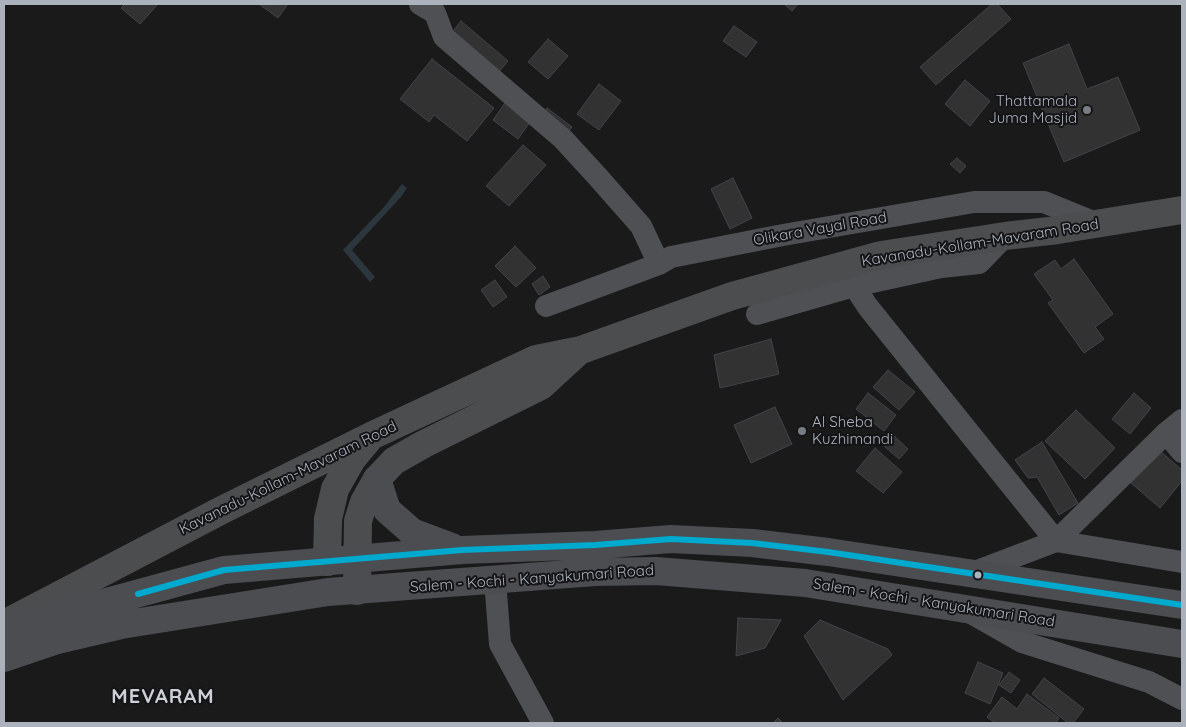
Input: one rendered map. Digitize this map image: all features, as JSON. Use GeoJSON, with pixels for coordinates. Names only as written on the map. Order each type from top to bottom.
{"type":"FeatureCollection","features":[{"type":"Feature","properties":{"kind":"highway"},"geometry":{"type":"LineString","coordinates":[[377,479],[387,510],[412,532],[462,550]]}},
{"type":"Feature","properties":{"kind":"highway","name":"Salem - Kochi - Kanyakumari Road"},"geometry":{"type":"LineString","coordinates":[[4,630],[224,570],[462,550],[595,545],[672,539],[790,547],[1182,605]]}},
{"type":"Feature","properties":{"kind":"highway","name":"Salem - Kochi - Kanyakumari Road"},"geometry":{"type":"LineString","coordinates":[[4,658],[57,640],[121,624],[328,592],[595,572],[656,570],[805,583],[1182,644]]}},
{"type":"Feature","properties":{"kind":"main road","name":"Kavanadu-Kollam-Mavaram Road"},"geometry":{"type":"LineString","coordinates":[[4,624],[213,514],[371,436],[536,359],[580,350],[732,296],[882,255],[1182,210]]}},
{"type":"Feature","properties":{"kind":"main road","name":"Kavanadu-Kollam-Mavaram Road"},"geometry":{"type":"LineString","coordinates":[[357,591],[358,521],[364,502],[377,479],[394,461],[424,444],[541,386],[580,350]]}},
{"type":"Feature","properties":{"kind":"main road"},"geometry":{"type":"LineString","coordinates":[[327,562],[328,519],[335,489],[352,459],[371,436]]}},
{"type":"Feature","properties":{"kind":"street"},"geometry":{"type":"LineString","coordinates":[[432,7],[444,37],[563,139],[597,176],[641,226],[659,264]]}},
{"type":"Feature","properties":{"kind":"street","name":"Olikara Vayal Road"},"geometry":{"type":"LineString","coordinates":[[546,306],[659,264],[670,257],[974,202],[1044,202],[1098,224]]}},
{"type":"Feature","properties":{"kind":"street"},"geometry":{"type":"LineString","coordinates":[[757,314],[854,286],[941,267],[979,263],[1005,236]]}},
{"type":"Feature","properties":{"kind":"street"},"geometry":{"type":"LineString","coordinates":[[854,286],[868,307],[1056,541],[1182,562]]}},
{"type":"Feature","properties":{"kind":"street"},"geometry":{"type":"LineString","coordinates":[[972,573],[1056,541],[1174,427],[1182,452]]}},
{"type":"Feature","properties":{"kind":"street"},"geometry":{"type":"LineString","coordinates":[[495,580],[500,644],[543,723]]}},
{"type":"Feature","properties":{"kind":"street"},"geometry":{"type":"LineString","coordinates":[[961,607],[1022,642],[1149,682],[1182,699]]}},
{"type":"Feature","properties":{"kind":"shaded area"},"geometry":{"type":"Polygon","coordinates":[[[402,184],[407,188],[401,197],[352,250],[375,277],[370,282],[343,250],[383,208],[402,184]]]}},
{"type":"Feature","properties":{"kind":"building"},"geometry":{"type":"Polygon","coordinates":[[[125,4],[158,4],[140,24],[121,8],[125,4]]]}},
{"type":"Feature","properties":{"kind":"building"},"geometry":{"type":"Polygon","coordinates":[[[259,4],[288,4],[278,18],[259,4]]]}},
{"type":"Feature","properties":{"kind":"building"},"geometry":{"type":"Polygon","coordinates":[[[784,4],[798,4],[792,11],[784,4]]]}},
{"type":"Feature","properties":{"kind":"building"},"geometry":{"type":"Polygon","coordinates":[[[992,4],[997,4],[1011,19],[936,85],[920,67],[992,4]]]}},
{"type":"Feature","properties":{"kind":"building"},"geometry":{"type":"Polygon","coordinates":[[[461,21],[508,61],[497,74],[450,35],[461,21]]]}},
{"type":"Feature","properties":{"kind":"building"},"geometry":{"type":"Polygon","coordinates":[[[734,26],[757,42],[746,57],[723,41],[734,26]]]}},
{"type":"Feature","properties":{"kind":"building"},"geometry":{"type":"Polygon","coordinates":[[[548,39],[568,56],[548,79],[528,62],[548,39]]]}},
{"type":"Feature","properties":{"kind":"building","name":"Thattamala Juma Masjid"},"geometry":{"type":"Polygon","coordinates":[[[1069,44],[1087,89],[1118,77],[1140,130],[1064,162],[1023,63],[1069,44]]]}},
{"type":"Feature","properties":{"kind":"building"},"geometry":{"type":"Polygon","coordinates":[[[432,59],[494,108],[467,141],[434,115],[429,122],[400,99],[432,59]]]}},
{"type":"Feature","properties":{"kind":"building"},"geometry":{"type":"Polygon","coordinates":[[[965,80],[990,101],[970,126],[945,104],[965,80]]]}},
{"type":"Feature","properties":{"kind":"building"},"geometry":{"type":"Polygon","coordinates":[[[599,84],[621,101],[599,130],[577,114],[599,84]]]}},
{"type":"Feature","properties":{"kind":"building"},"geometry":{"type":"Polygon","coordinates":[[[505,103],[530,122],[518,139],[493,120],[505,103]]]}},
{"type":"Feature","properties":{"kind":"building"},"geometry":{"type":"Polygon","coordinates":[[[547,108],[572,127],[566,135],[541,116],[547,108]]]}},
{"type":"Feature","properties":{"kind":"building"},"geometry":{"type":"Polygon","coordinates":[[[523,145],[546,165],[509,206],[486,186],[523,145]]]}},
{"type":"Feature","properties":{"kind":"building"},"geometry":{"type":"Polygon","coordinates":[[[957,158],[966,166],[960,173],[950,164],[957,158]]]}},
{"type":"Feature","properties":{"kind":"building"},"geometry":{"type":"Polygon","coordinates":[[[733,178],[752,218],[730,229],[711,189],[733,178]]]}},
{"type":"Feature","properties":{"kind":"building"},"geometry":{"type":"Polygon","coordinates":[[[515,246],[536,268],[516,287],[495,266],[515,246]]]}},
{"type":"Feature","properties":{"kind":"building"},"geometry":{"type":"Polygon","coordinates":[[[1074,259],[1113,314],[1095,327],[1104,339],[1084,353],[1048,303],[1053,300],[1034,274],[1055,260],[1061,269],[1074,259]]]}},
{"type":"Feature","properties":{"kind":"building"},"geometry":{"type":"Polygon","coordinates":[[[543,276],[550,287],[539,295],[532,284],[543,276]]]}},
{"type":"Feature","properties":{"kind":"building"},"geometry":{"type":"Polygon","coordinates":[[[495,280],[507,297],[493,307],[481,290],[495,280]]]}},
{"type":"Feature","properties":{"kind":"building"},"geometry":{"type":"Polygon","coordinates":[[[771,339],[779,374],[720,388],[714,355],[771,339]]]}},
{"type":"Feature","properties":{"kind":"building"},"geometry":{"type":"Polygon","coordinates":[[[888,370],[915,392],[899,410],[873,387],[888,370]]]}},
{"type":"Feature","properties":{"kind":"building"},"geometry":{"type":"Polygon","coordinates":[[[868,393],[896,415],[884,431],[856,409],[868,393]]]}},
{"type":"Feature","properties":{"kind":"building"},"geometry":{"type":"Polygon","coordinates":[[[1134,393],[1151,408],[1130,434],[1112,419],[1134,393]]]}},
{"type":"Feature","properties":{"kind":"building"},"geometry":{"type":"Polygon","coordinates":[[[775,407],[792,444],[751,463],[734,425],[775,407]]]}},
{"type":"Feature","properties":{"kind":"building"},"geometry":{"type":"Polygon","coordinates":[[[1076,410],[1115,448],[1085,479],[1045,441],[1076,410]]]}},
{"type":"Feature","properties":{"kind":"building"},"geometry":{"type":"Polygon","coordinates":[[[893,435],[908,449],[899,459],[883,445],[893,435]]]}},
{"type":"Feature","properties":{"kind":"building"},"geometry":{"type":"Polygon","coordinates":[[[1042,442],[1078,503],[1059,515],[1037,477],[1028,478],[1015,460],[1042,442]]]}},
{"type":"Feature","properties":{"kind":"building"},"geometry":{"type":"Polygon","coordinates":[[[875,448],[902,472],[883,493],[856,471],[875,448]]]}},
{"type":"Feature","properties":{"kind":"building"},"geometry":{"type":"Polygon","coordinates":[[[1159,450],[1182,470],[1182,481],[1160,508],[1131,483],[1159,450]]]}},
{"type":"Feature","properties":{"kind":"building"},"geometry":{"type":"Polygon","coordinates":[[[738,618],[781,620],[765,648],[736,656],[738,618]]]}},
{"type":"Feature","properties":{"kind":"building"},"geometry":{"type":"Polygon","coordinates":[[[820,620],[888,649],[892,655],[843,700],[804,636],[820,620]]]}},
{"type":"Feature","properties":{"kind":"building"},"geometry":{"type":"Polygon","coordinates":[[[978,662],[1003,673],[990,704],[965,693],[978,662]]]}},
{"type":"Feature","properties":{"kind":"building"},"geometry":{"type":"Polygon","coordinates":[[[1009,672],[1020,680],[1011,693],[999,685],[1009,672]]]}},
{"type":"Feature","properties":{"kind":"building"},"geometry":{"type":"Polygon","coordinates":[[[1044,678],[1084,709],[1073,723],[1068,723],[1032,694],[1044,678]]]}},
{"type":"Feature","properties":{"kind":"building"},"geometry":{"type":"Polygon","coordinates":[[[1027,694],[1059,718],[1056,723],[995,723],[987,717],[1002,697],[1017,709],[1027,694]]]}},
{"type":"Feature","properties":{"kind":"building"},"geometry":{"type":"Polygon","coordinates":[[[778,718],[783,723],[773,723],[778,718]]]}},
{"type":"Feature","properties":{"kind":"transit line"},"geometry":{"type":"LineString","coordinates":[[138,594],[224,570],[462,550],[595,545],[671,539],[752,543],[828,552],[1182,605]]}},
{"type":"Feature","properties":{"kind":"place","name":"Thattamala Juma Masjid"},"geometry":{"type":"Point","coordinates":[1087,110]}},
{"type":"Feature","properties":{"kind":"place","name":"Al Sheba Kuzhimandi"},"geometry":{"type":"Point","coordinates":[802,431]}},
{"type":"Feature","properties":{"kind":"district","name":"MEVARAM"},"geometry":{"type":"Point","coordinates":[163,697]}}]}
